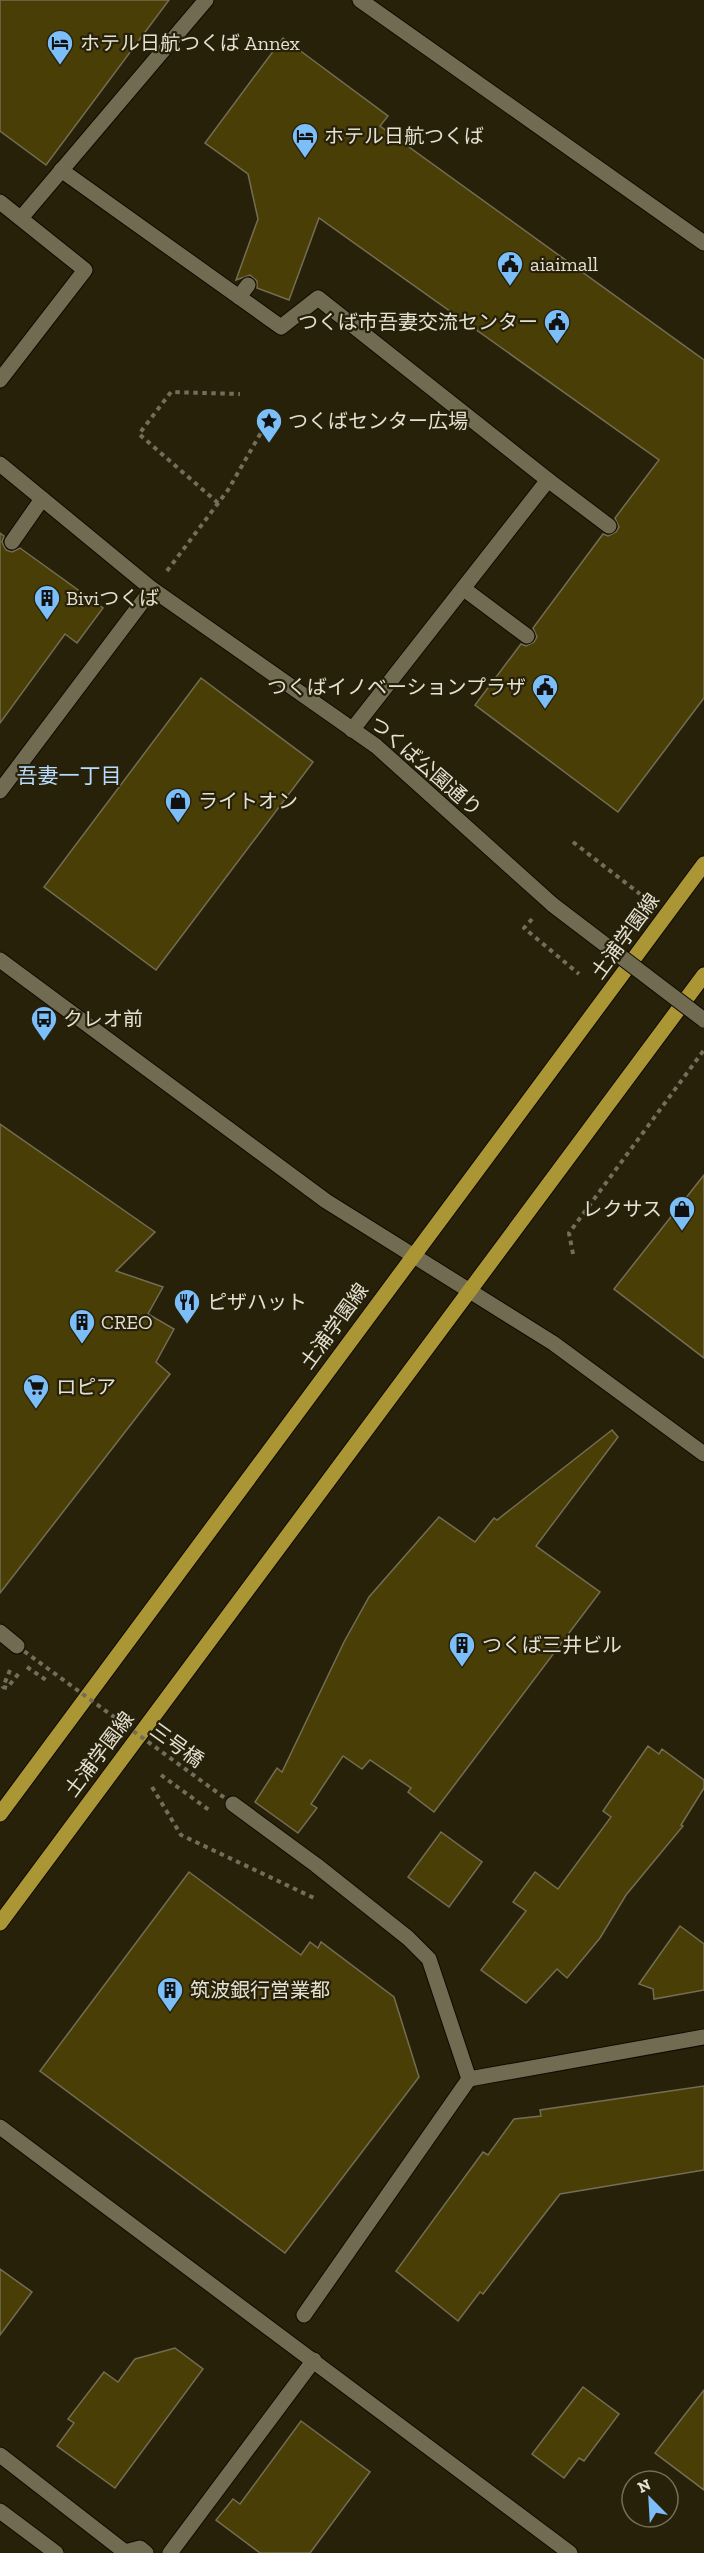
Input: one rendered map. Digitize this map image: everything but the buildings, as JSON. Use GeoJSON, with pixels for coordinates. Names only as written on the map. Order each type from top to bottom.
{"type":"FeatureCollection","features":[{"type":"Feature","properties":{"kind":"main road","name":"土浦学園線"},"geometry":{"type":"LineString","coordinates":[[0,1814],[411,1256],[704,864]]}},
{"type":"Feature","properties":{"kind":"main road","name":"土浦学園線"},"geometry":{"type":"LineString","coordinates":[[0,1923],[704,975]]}},
{"type":"Feature","properties":{"kind":"street"},"geometry":{"type":"LineString","coordinates":[[21,218],[206,0]]}},
{"type":"Feature","properties":{"kind":"street"},"geometry":{"type":"LineString","coordinates":[[360,0],[704,243]]}},
{"type":"Feature","properties":{"kind":"street"},"geometry":{"type":"LineString","coordinates":[[62,170],[281,327],[318,298],[548,480],[609,525]]}},
{"type":"Feature","properties":{"kind":"street"},"geometry":{"type":"LineString","coordinates":[[0,202],[86,270],[0,380]]}},
{"type":"Feature","properties":{"kind":"street"},"geometry":{"type":"LineString","coordinates":[[238,297],[248,285]]}},
{"type":"Feature","properties":{"kind":"street","name":"つくば公園通り"},"geometry":{"type":"LineString","coordinates":[[0,464],[153,589],[376,746],[553,905],[704,1020]]}},
{"type":"Feature","properties":{"kind":"street"},"geometry":{"type":"LineString","coordinates":[[352,730],[548,480]]}},
{"type":"Feature","properties":{"kind":"street"},"geometry":{"type":"LineString","coordinates":[[12,542],[42,499]]}},
{"type":"Feature","properties":{"kind":"street"},"geometry":{"type":"LineString","coordinates":[[0,791],[153,589]]}},
{"type":"Feature","properties":{"kind":"street"},"geometry":{"type":"LineString","coordinates":[[464,589],[526,636]]}},
{"type":"Feature","properties":{"kind":"street"},"geometry":{"type":"LineString","coordinates":[[0,960],[326,1201],[553,1343],[704,1454]]}},
{"type":"Feature","properties":{"kind":"street"},"geometry":{"type":"LineString","coordinates":[[0,1632],[17,1646]]}},
{"type":"Feature","properties":{"kind":"street"},"geometry":{"type":"LineString","coordinates":[[230,1808],[316,1865],[408,1938],[429,1959],[469,2079]]}},
{"type":"Feature","properties":{"kind":"street"},"geometry":{"type":"LineString","coordinates":[[304,2315],[469,2079],[704,2037]]}},
{"type":"Feature","properties":{"kind":"street"},"geometry":{"type":"LineString","coordinates":[[0,2127],[314,2360],[562,2551]]}},
{"type":"Feature","properties":{"kind":"street"},"geometry":{"type":"LineString","coordinates":[[170,2553],[314,2360]]}},
{"type":"Feature","properties":{"kind":"street"},"geometry":{"type":"LineString","coordinates":[[0,2455],[125,2552],[140,2548],[146,2553]]}},
{"type":"Feature","properties":{"kind":"street"},"geometry":{"type":"LineString","coordinates":[[0,2511],[56,2553]]}},
{"type":"Feature","properties":{"kind":"path"},"geometry":{"type":"LineString","coordinates":[[218,503],[139,434],[171,392],[240,394]]}},
{"type":"Feature","properties":{"kind":"path"},"geometry":{"type":"LineString","coordinates":[[153,589],[218,503],[270,417]]}},
{"type":"Feature","properties":{"kind":"path"},"geometry":{"type":"LineString","coordinates":[[573,842],[640,894]]}},
{"type":"Feature","properties":{"kind":"path"},"geometry":{"type":"LineString","coordinates":[[524,928],[579,974]]}},
{"type":"Feature","properties":{"kind":"path"},"geometry":{"type":"LineString","coordinates":[[573,1254],[569,1233],[704,1050]]}},
{"type":"Feature","properties":{"kind":"path","name":"三号橋"},"geometry":{"type":"LineString","coordinates":[[17,1646],[230,1808]]}},
{"type":"Feature","properties":{"kind":"path"},"geometry":{"type":"LineString","coordinates":[[26,1666],[46,1680]]}},
{"type":"Feature","properties":{"kind":"path"},"geometry":{"type":"LineString","coordinates":[[161,1775],[210,1810]]}},
{"type":"Feature","properties":{"kind":"path"},"geometry":{"type":"LineString","coordinates":[[152,1787],[181,1835],[316,1899]]}},
{"type":"Feature","properties":{"kind":"place","name":"ホテル日航つくば Annex"},"geometry":{"type":"Point","coordinates":[60,66]}},
{"type":"Feature","properties":{"kind":"place","name":"ホテル日航つくば"},"geometry":{"type":"Point","coordinates":[305,159]}},
{"type":"Feature","properties":{"kind":"place","name":"aiaimall"},"geometry":{"type":"Point","coordinates":[510,287]}},
{"type":"Feature","properties":{"kind":"place","name":"つくば市吾妻交流センター"},"geometry":{"type":"Point","coordinates":[557,345]}},
{"type":"Feature","properties":{"kind":"place","name":"つくばセンター広場"},"geometry":{"type":"Point","coordinates":[269,444]}},
{"type":"Feature","properties":{"kind":"place","name":"Biviつくば"},"geometry":{"type":"Point","coordinates":[47,621]}},
{"type":"Feature","properties":{"kind":"place","name":"つくばイノベーションプラザ"},"geometry":{"type":"Point","coordinates":[545,710]}},
{"type":"Feature","properties":{"kind":"place","name":"ライトオン"},"geometry":{"type":"Point","coordinates":[178,824]}},
{"type":"Feature","properties":{"kind":"place","name":"クレオ前"},"geometry":{"type":"Point","coordinates":[44,1042]}},
{"type":"Feature","properties":{"kind":"place","name":"レクサス"},"geometry":{"type":"Point","coordinates":[682,1232]}},
{"type":"Feature","properties":{"kind":"place","name":"ピザハット"},"geometry":{"type":"Point","coordinates":[187,1325]}},
{"type":"Feature","properties":{"kind":"place","name":"CREO"},"geometry":{"type":"Point","coordinates":[82,1345]}},
{"type":"Feature","properties":{"kind":"place","name":"ロピア"},"geometry":{"type":"Point","coordinates":[36,1410]}},
{"type":"Feature","properties":{"kind":"place","name":"つくば三井ビル"},"geometry":{"type":"Point","coordinates":[462,1668]}},
{"type":"Feature","properties":{"kind":"place","name":"筑波銀行営業都"},"geometry":{"type":"Point","coordinates":[170,2013]}},
{"type":"Feature","properties":{"kind":"district","name":"吾妻一丁目"},"geometry":{"type":"Point","coordinates":[69,775]}}]}
